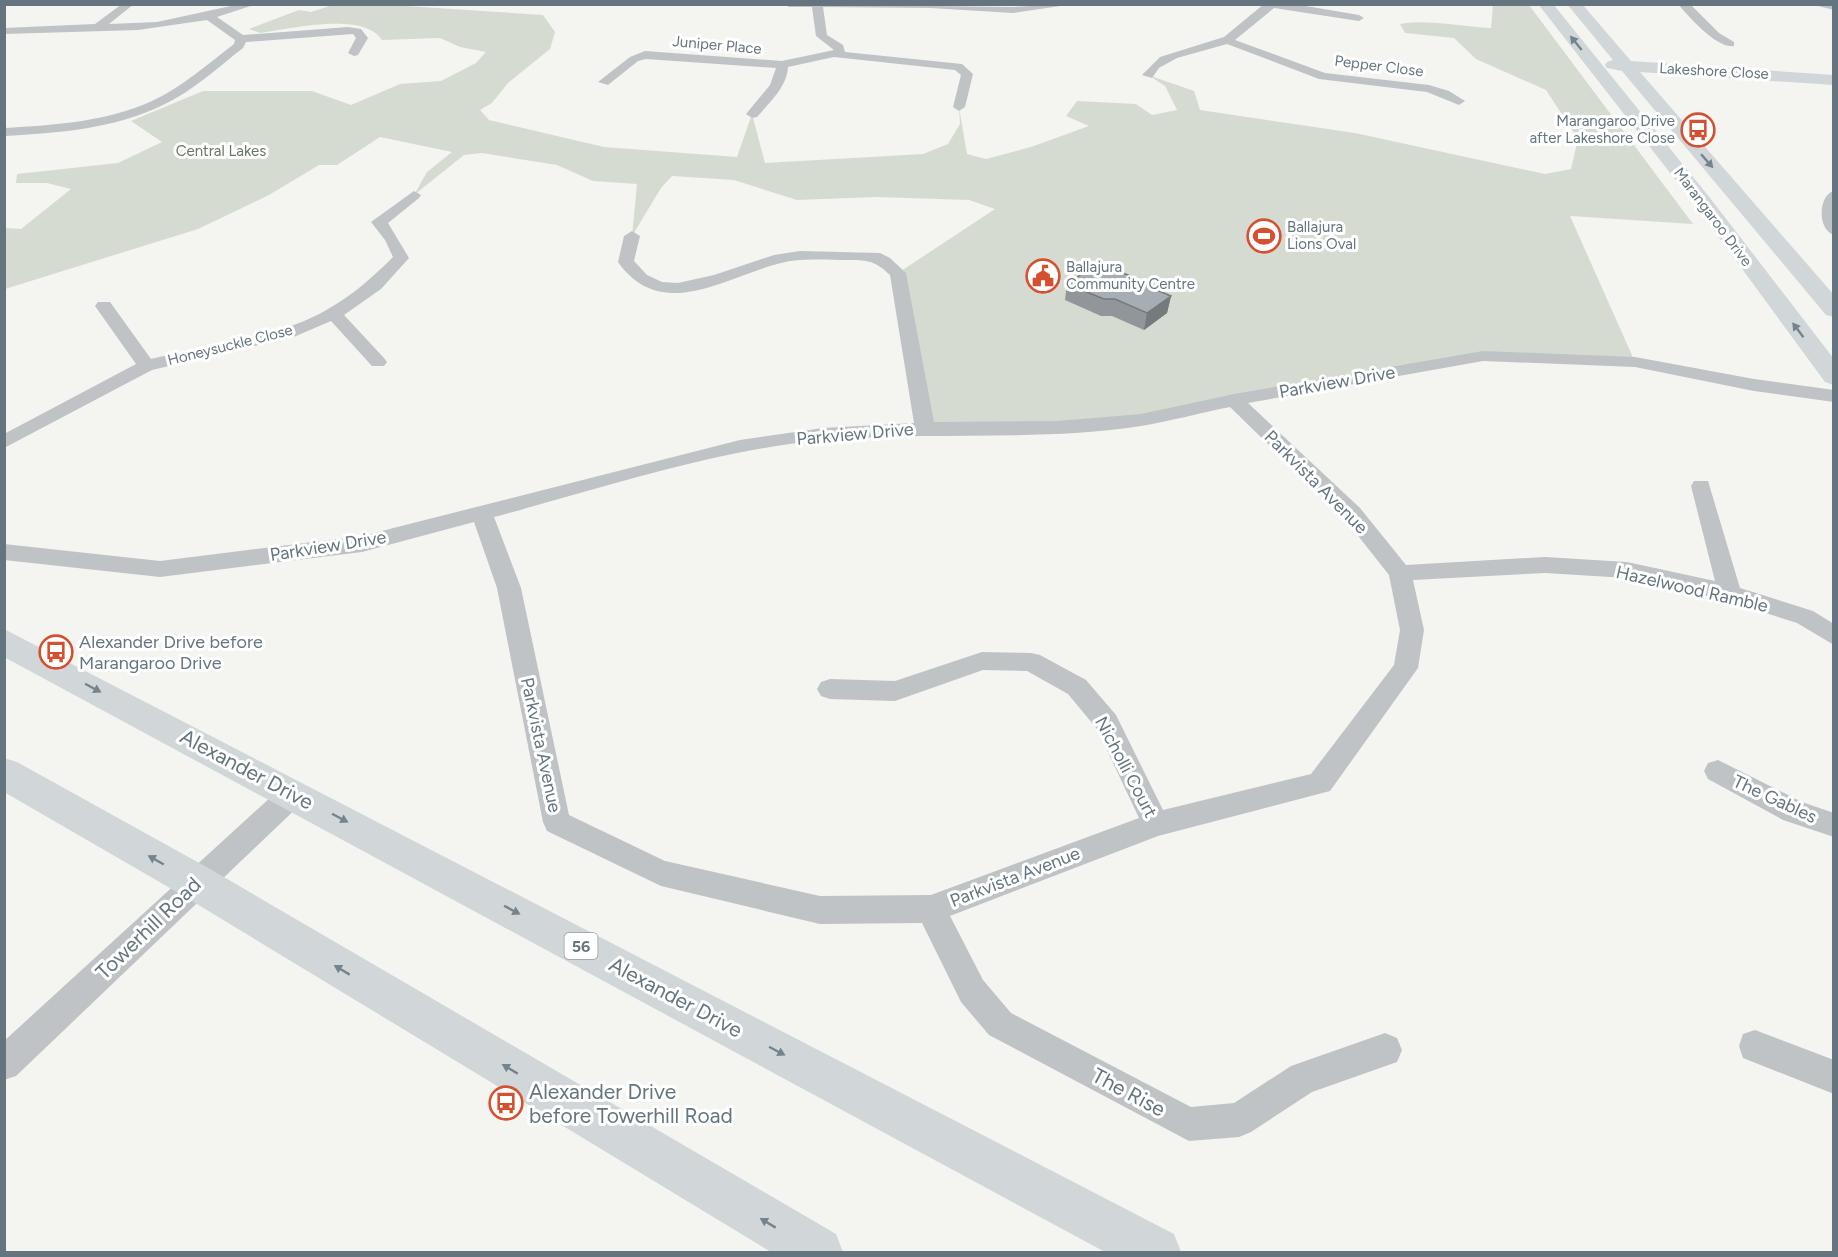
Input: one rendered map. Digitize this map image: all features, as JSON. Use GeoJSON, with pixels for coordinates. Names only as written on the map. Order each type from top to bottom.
{"type":"FeatureCollection","features":[{"type":"Feature","properties":{"kind":"main road","name":"Marangaroo Drive"},"geometry":{"type":"LineString","coordinates":[[1545,4],[1703,202],[1833,377]]}},
{"type":"Feature","properties":{"kind":"main road","name":"Marangaroo Drive"},"geometry":{"type":"LineString","coordinates":[[1574,4],[1833,310]]}},
{"type":"Feature","properties":{"kind":"main road","name":"Lakeshore Close"},"geometry":{"type":"LineString","coordinates":[[1597,69],[1833,80]]}},
{"type":"Feature","properties":{"kind":"main road","name":"Lakeshore Close"},"geometry":{"type":"LineString","coordinates":[[1630,70],[1833,87]]}},
{"type":"Feature","properties":{"kind":"main road","name":"Alexander Drive"},"geometry":{"type":"LineString","coordinates":[[4,641],[1156,1252]]}},
{"type":"Feature","properties":{"kind":"main road"},"geometry":{"type":"LineString","coordinates":[[4,773],[195,882],[818,1252]]}},
{"type":"Feature","properties":{"kind":"street"},"geometry":{"type":"LineString","coordinates":[[98,27],[129,4]]}},
{"type":"Feature","properties":{"kind":"street"},"geometry":{"type":"LineString","coordinates":[[4,31],[37,27],[158,25],[210,16],[252,4]]}},
{"type":"Feature","properties":{"kind":"street"},"geometry":{"type":"LineString","coordinates":[[789,4],[930,5],[1014,9],[1069,4]]}},
{"type":"Feature","properties":{"kind":"street"},"geometry":{"type":"LineString","coordinates":[[1148,75],[1154,64],[1170,55],[1226,40],[1268,9],[1270,4],[1359,18]]}},
{"type":"Feature","properties":{"kind":"street"},"geometry":{"type":"LineString","coordinates":[[1683,4],[1715,35],[1730,44]]}},
{"type":"Feature","properties":{"kind":"street"},"geometry":{"type":"LineString","coordinates":[[1815,4],[1833,7]]}},
{"type":"Feature","properties":{"kind":"street"},"geometry":{"type":"LineString","coordinates":[[817,5],[822,36],[839,47],[840,51],[834,54]]}},
{"type":"Feature","properties":{"kind":"street"},"geometry":{"type":"LineString","coordinates":[[210,16],[241,39],[357,31],[362,38],[354,53]]}},
{"type":"Feature","properties":{"kind":"street"},"geometry":{"type":"LineString","coordinates":[[4,132],[59,129],[104,120],[149,105],[178,92],[239,46],[241,39]]}},
{"type":"Feature","properties":{"kind":"street","name":"Pepper Close"},"geometry":{"type":"LineString","coordinates":[[1226,40],[1322,75],[1420,87],[1449,94],[1459,101]]}},
{"type":"Feature","properties":{"kind":"street","name":"Juniper Place"},"geometry":{"type":"LineString","coordinates":[[604,82],[634,58],[645,55],[782,65],[834,54],[958,67],[967,74],[959,107]]}},
{"type":"Feature","properties":{"kind":"street"},"geometry":{"type":"LineString","coordinates":[[752,114],[776,84],[782,72],[782,65]]}},
{"type":"Feature","properties":{"kind":"street","name":"Honeysuckle Close"},"geometry":{"type":"LineString","coordinates":[[4,442],[146,366],[290,332],[333,314],[375,285],[401,258],[392,239],[378,222],[414,195]]}},
{"type":"Feature","properties":{"kind":"street"},"geometry":{"type":"LineString","coordinates":[[1833,195],[1828,213],[1833,230]]}},
{"type":"Feature","properties":{"kind":"street"},"geometry":{"type":"LineString","coordinates":[[632,236],[626,262],[634,274],[643,281],[668,288],[712,282],[782,257],[881,258],[898,273],[925,428]]}},
{"type":"Feature","properties":{"kind":"street"},"geometry":{"type":"LineString","coordinates":[[104,306],[146,366]]}},
{"type":"Feature","properties":{"kind":"street"},"geometry":{"type":"LineString","coordinates":[[333,314],[378,362]]}},
{"type":"Feature","properties":{"kind":"street","name":"Parkview Drive"},"geometry":{"type":"LineString","coordinates":[[4,552],[160,569],[362,544],[740,446],[823,435],[925,428],[1057,427],[1141,420],[1234,400],[1483,356],[1635,362],[1833,396]]}},
{"type":"Feature","properties":{"kind":"street","name":"Parkview Drive"},"geometry":{"type":"LineString","coordinates":[[1713,376],[1833,382]]}},
{"type":"Feature","properties":{"kind":"street","name":"Parkvista Avenue"},"geometry":{"type":"LineString","coordinates":[[481,512],[509,588],[557,822],[662,873],[820,910],[931,909],[1156,824],[1320,783],[1406,668],[1412,630],[1400,573],[1352,513],[1292,459],[1234,400]]}},
{"type":"Feature","properties":{"kind":"street"},"geometry":{"type":"LineString","coordinates":[[1701,486],[1730,593]]}},
{"type":"Feature","properties":{"kind":"street","name":"Hazelwood Ramble"},"geometry":{"type":"LineString","coordinates":[[1400,573],[1545,565],[1615,569],[1730,593],[1805,617],[1833,636]]}},
{"type":"Feature","properties":{"kind":"street","name":"Nicholli Court"},"geometry":{"type":"LineString","coordinates":[[830,689],[895,691],[982,661],[1031,662],[1077,687],[1107,722],[1156,824]]}},
{"type":"Feature","properties":{"kind":"street","name":"The Gables"},"geometry":{"type":"LineString","coordinates":[[1718,771],[1793,811],[1833,825]]}},
{"type":"Feature","properties":{"kind":"street","name":"Towerhill Road"},"geometry":{"type":"LineString","coordinates":[[4,1064],[195,882],[294,793]]}},
{"type":"Feature","properties":{"kind":"street","name":"The Rise"},"geometry":{"type":"LineString","coordinates":[[931,909],[972,991],[1000,1024],[1189,1124],[1239,1120],[1304,1078],[1385,1050]]}},
{"type":"Feature","properties":{"kind":"street"},"geometry":{"type":"LineString","coordinates":[[1755,1046],[1833,1077]]}},
{"type":"Feature","properties":{"kind":"green space","name":"Central Lakes"},"geometry":{"type":"Polygon","coordinates":[[[336,4],[390,5],[543,15],[555,32],[550,49],[508,83],[492,103],[480,110],[489,120],[604,147],[737,157],[752,114],[765,163],[923,154],[948,144],[960,124],[959,107],[967,154],[986,159],[1031,147],[1089,126],[1066,116],[1077,101],[1136,104],[1152,115],[1177,110],[1165,86],[1148,75],[1194,91],[1200,110],[1355,133],[1545,174],[1571,169],[1578,139],[1546,90],[1476,59],[1454,38],[1405,33],[1400,24],[1432,23],[1491,28],[1493,5],[1529,5],[1693,224],[1570,216],[1635,362],[1483,356],[1141,420],[925,428],[898,273],[995,209],[969,200],[876,197],[797,200],[734,180],[672,176],[661,188],[632,236],[637,184],[593,181],[557,165],[482,153],[464,155],[414,195],[427,172],[452,152],[380,137],[337,165],[319,165],[269,195],[198,229],[5,289],[4,228],[21,229],[71,189],[47,183],[16,183],[17,174],[118,163],[162,142],[131,121],[203,91],[312,91],[351,105],[400,84],[441,81],[476,63],[486,52],[460,47],[440,38],[382,40],[373,31],[343,24],[325,24],[260,33],[249,29],[299,10],[311,12],[336,4]]]}},
{"type":"Feature","properties":{"kind":"building"},"geometry":{"type":"Polygon","coordinates":[[[1098,263],[1163,289],[1159,291],[1171,296],[1147,313],[1115,299],[1104,299],[1067,284],[1098,263]]]}},
{"type":"Feature","properties":{"kind":"place","name":"Marangaroo Drive after Lakeshore Close"},"geometry":{"type":"Point","coordinates":[1698,130]}},
{"type":"Feature","properties":{"kind":"place","name":"Ballajura Lions Oval"},"geometry":{"type":"Point","coordinates":[1264,236]}},
{"type":"Feature","properties":{"kind":"place","name":"Ballajura Community Centre"},"geometry":{"type":"Point","coordinates":[1043,276]}},
{"type":"Feature","properties":{"kind":"place","name":"Alexander Drive before Marangaroo Drive"},"geometry":{"type":"Point","coordinates":[56,652]}},
{"type":"Feature","properties":{"kind":"place","name":"Alexander Drive before Towerhill Road"},"geometry":{"type":"Point","coordinates":[506,1103]}}]}
